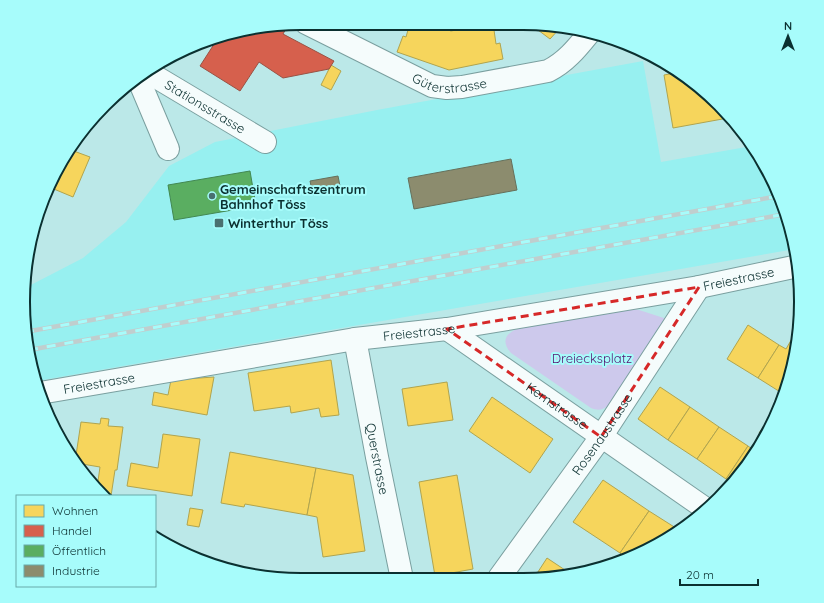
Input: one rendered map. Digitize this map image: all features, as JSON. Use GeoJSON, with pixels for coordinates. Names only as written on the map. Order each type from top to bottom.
{"type":"FeatureCollection","features":[{"type":"Feature","properties":{"kind":"street","name":"Güterstrasse"},"geometry":{"type":"LineString","coordinates":[[320,30],[432,86],[446,88],[462,87],[548,71],[567,59],[586,37]]}},
{"type":"Feature","properties":{"kind":"street","name":"Stationsstrasse"},"geometry":{"type":"LineString","coordinates":[[153,75],[265,142]]}},
{"type":"Feature","properties":{"kind":"street","name":"Stationsstrasse"},"geometry":{"type":"LineString","coordinates":[[140,83],[168,149]]}},
{"type":"Feature","properties":{"kind":"street","name":"Freiestrasse"},"geometry":{"type":"LineString","coordinates":[[45,392],[355,339],[446,329],[699,287],[790,268]]}},
{"type":"Feature","properties":{"kind":"street","name":"Rosenaustrasse"},"geometry":{"type":"LineString","coordinates":[[503,573],[601,437],[699,287]]}},
{"type":"Feature","properties":{"kind":"street","name":"Kernstrasse"},"geometry":{"type":"LineString","coordinates":[[446,329],[701,507]]}},
{"type":"Feature","properties":{"kind":"street","name":"Querstrasse"},"geometry":{"type":"LineString","coordinates":[[355,339],[401,573]]}},
{"type":"Feature","properties":{"kind":"highlighted area"},"geometry":{"type":"Polygon","coordinates":[[[699,287],[601,437],[447,329],[699,287]]]}},
{"type":"Feature","properties":{"kind":"shaded area"},"geometry":{"type":"Polygon","coordinates":[[[643,61],[661,162],[745,147],[766,181],[780,214],[789,250],[41,380],[32,337],[30,302],[31,285],[83,258],[126,222],[169,166],[215,142],[377,110],[643,61]]]}},
{"type":"Feature","properties":{"kind":"green space","name":"Dreiecksplatz"},"geometry":{"type":"Polygon","coordinates":[[[630,309],[639,310],[667,319],[609,405],[603,409],[596,410],[591,408],[511,353],[506,346],[507,336],[509,333],[517,329],[630,309]]]}},
{"type":"Feature","properties":{"kind":"building: Wohnen"},"geometry":{"type":"Polygon","coordinates":[[[408,30],[494,30],[496,44],[500,43],[503,59],[449,70],[397,52],[403,36],[406,37],[408,30]]]}},
{"type":"Feature","properties":{"kind":"building: Wohnen"},"geometry":{"type":"Polygon","coordinates":[[[539,31],[556,32],[550,39],[539,31]]]}},
{"type":"Feature","properties":{"kind":"building: Wohnen"},"geometry":{"type":"Polygon","coordinates":[[[331,65],[341,71],[331,90],[321,85],[331,65]]]}},
{"type":"Feature","properties":{"kind":"building: Wohnen"},"geometry":{"type":"Polygon","coordinates":[[[670,74],[688,86],[702,97],[724,119],[673,128],[664,75],[670,74]]]}},
{"type":"Feature","properties":{"kind":"building: Wohnen"},"geometry":{"type":"Polygon","coordinates":[[[76,152],[90,157],[73,197],[55,189],[66,166],[76,152]]]}},
{"type":"Feature","properties":{"kind":"building: Wohnen"},"geometry":{"type":"Polygon","coordinates":[[[748,325],[779,345],[758,378],[727,359],[748,325]]]}},
{"type":"Feature","properties":{"kind":"building: Wohnen"},"geometry":{"type":"Polygon","coordinates":[[[792,339],[785,372],[779,391],[758,378],[779,345],[786,349],[792,339]]]}},
{"type":"Feature","properties":{"kind":"building: Wohnen"},"geometry":{"type":"Polygon","coordinates":[[[331,360],[339,415],[321,417],[319,408],[291,413],[290,406],[254,411],[248,373],[331,360]]]}},
{"type":"Feature","properties":{"kind":"building: Wohnen"},"geometry":{"type":"Polygon","coordinates":[[[214,377],[207,415],[152,405],[154,392],[168,395],[171,380],[214,377]]]}},
{"type":"Feature","properties":{"kind":"building: Wohnen"},"geometry":{"type":"Polygon","coordinates":[[[447,382],[453,420],[408,426],[402,389],[447,382]]]}},
{"type":"Feature","properties":{"kind":"building: Wohnen"},"geometry":{"type":"Polygon","coordinates":[[[660,387],[690,407],[668,440],[638,419],[660,387]]]}},
{"type":"Feature","properties":{"kind":"building: Wohnen"},"geometry":{"type":"Polygon","coordinates":[[[492,397],[553,439],[530,473],[469,431],[492,397]]]}},
{"type":"Feature","properties":{"kind":"building: Wohnen"},"geometry":{"type":"Polygon","coordinates":[[[690,407],[719,427],[697,459],[668,440],[690,407]]]}},
{"type":"Feature","properties":{"kind":"building: Wohnen"},"geometry":{"type":"Polygon","coordinates":[[[101,418],[109,419],[108,426],[123,427],[117,470],[115,470],[111,494],[98,482],[100,467],[84,464],[76,453],[81,422],[100,424],[101,418]]]}},
{"type":"Feature","properties":{"kind":"building: Wohnen"},"geometry":{"type":"Polygon","coordinates":[[[719,427],[748,446],[726,479],[697,459],[719,427]]]}},
{"type":"Feature","properties":{"kind":"building: Wohnen"},"geometry":{"type":"Polygon","coordinates":[[[163,434],[200,439],[192,496],[127,486],[131,463],[158,468],[163,434]]]}},
{"type":"Feature","properties":{"kind":"building: Wohnen"},"geometry":{"type":"Polygon","coordinates":[[[748,446],[751,448],[738,467],[728,480],[726,479],[748,446]]]}},
{"type":"Feature","properties":{"kind":"building: Wohnen"},"geometry":{"type":"Polygon","coordinates":[[[230,452],[316,468],[307,515],[245,504],[244,507],[221,503],[230,452]]]}},
{"type":"Feature","properties":{"kind":"building: Wohnen"},"geometry":{"type":"Polygon","coordinates":[[[316,468],[353,475],[365,551],[323,557],[317,517],[307,515],[316,468]]]}},
{"type":"Feature","properties":{"kind":"building: Wohnen"},"geometry":{"type":"Polygon","coordinates":[[[457,475],[473,569],[451,573],[434,573],[419,482],[457,475]]]}},
{"type":"Feature","properties":{"kind":"building: Wohnen"},"geometry":{"type":"Polygon","coordinates":[[[603,480],[649,511],[620,553],[573,522],[603,480]]]}},
{"type":"Feature","properties":{"kind":"building: Wohnen"},"geometry":{"type":"Polygon","coordinates":[[[190,508],[203,510],[199,527],[187,525],[190,508]]]}},
{"type":"Feature","properties":{"kind":"building: Wohnen"},"geometry":{"type":"Polygon","coordinates":[[[649,511],[674,527],[643,545],[621,554],[620,553],[649,511]]]}},
{"type":"Feature","properties":{"kind":"building: Wohnen"},"geometry":{"type":"Polygon","coordinates":[[[547,558],[565,570],[558,571],[538,572],[547,558]]]}},
{"type":"Feature","properties":{"kind":"building: Handel"},"geometry":{"type":"Polygon","coordinates":[[[285,31],[283,34],[334,61],[329,69],[283,78],[259,62],[240,91],[200,66],[214,44],[249,35],[285,31]]]}},
{"type":"Feature","properties":{"kind":"building: Öffentlich","name":"Gemeinschaftszentrum Bahnhof Töss"},"geometry":{"type":"Polygon","coordinates":[[[250,171],[256,206],[174,220],[168,185],[250,171]]]}},
{"type":"Feature","properties":{"kind":"building: Industrie"},"geometry":{"type":"Polygon","coordinates":[[[511,159],[517,190],[414,209],[408,178],[511,159]]]}},
{"type":"Feature","properties":{"kind":"building: Industrie"},"geometry":{"type":"Polygon","coordinates":[[[338,176],[341,191],[313,195],[310,181],[338,176]]]}},
{"type":"Feature","properties":{"kind":"railway"},"geometry":{"type":"LineString","coordinates":[[32,331],[773,197]]}},
{"type":"Feature","properties":{"kind":"railway"},"geometry":{"type":"LineString","coordinates":[[34,349],[780,215]]}},
{"type":"Feature","properties":{"kind":"place","name":"Gemeinschaftszentrum Bahnhof Töss"},"geometry":{"type":"Point","coordinates":[212,196]}},
{"type":"Feature","properties":{"kind":"place","name":"Winterthur Töss"},"geometry":{"type":"Point","coordinates":[219,223]}}]}
